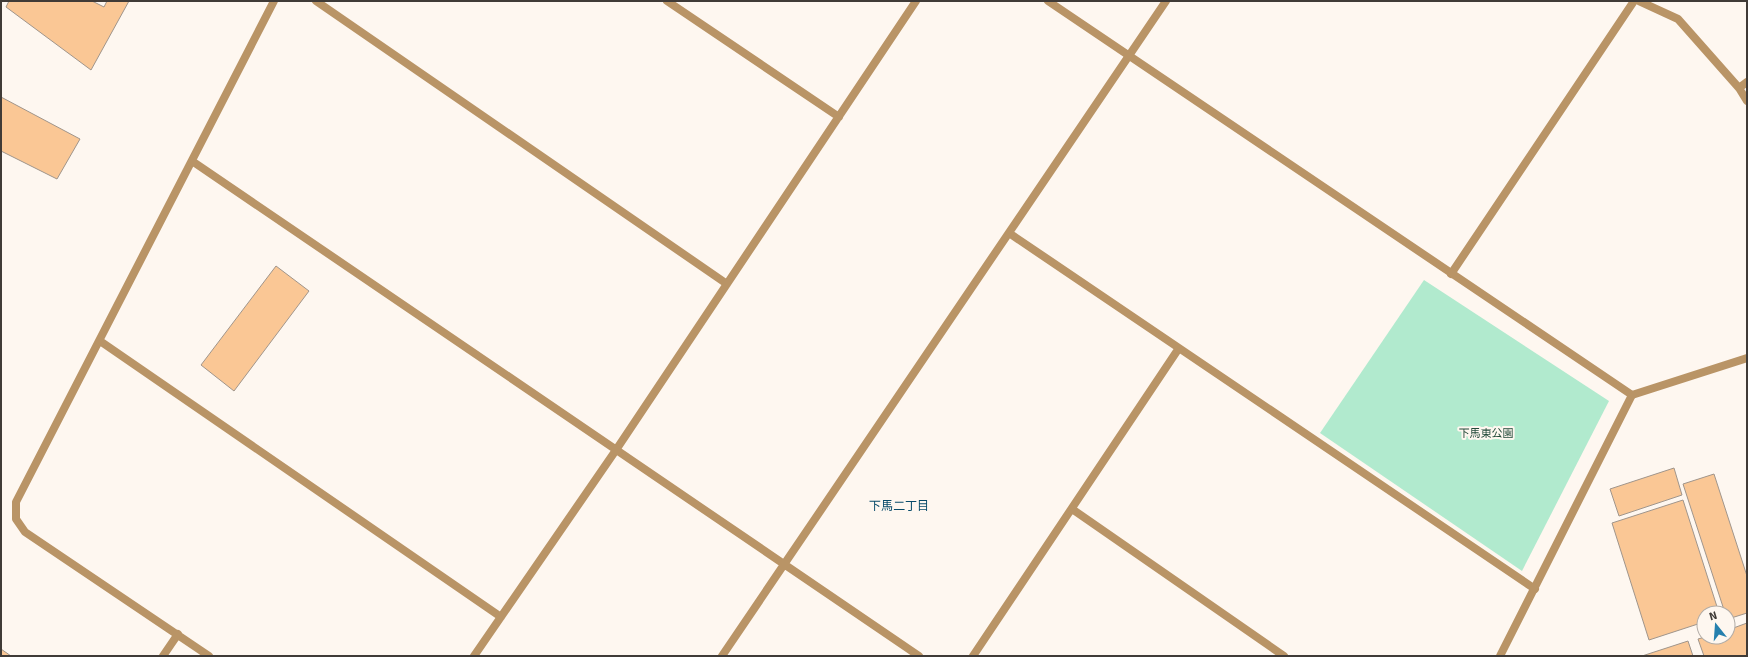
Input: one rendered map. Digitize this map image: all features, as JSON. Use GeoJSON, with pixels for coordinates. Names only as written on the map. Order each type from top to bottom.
{"type":"FeatureCollection","features":[{"type":"Feature","properties":{"kind":"street"},"geometry":{"type":"LineString","coordinates":[[209,656],[25,532],[16,519],[16,502],[274,1]]}},
{"type":"Feature","properties":{"kind":"street"},"geometry":{"type":"LineString","coordinates":[[316,1],[727,284]]}},
{"type":"Feature","properties":{"kind":"street"},"geometry":{"type":"LineString","coordinates":[[667,1],[839,117]]}},
{"type":"Feature","properties":{"kind":"street"},"geometry":{"type":"LineString","coordinates":[[474,656],[616,450],[916,1]]}},
{"type":"Feature","properties":{"kind":"street"},"geometry":{"type":"LineString","coordinates":[[1048,1],[1128,57],[1632,395]]}},
{"type":"Feature","properties":{"kind":"street"},"geometry":{"type":"LineString","coordinates":[[722,656],[1166,1]]}},
{"type":"Feature","properties":{"kind":"street"},"geometry":{"type":"LineString","coordinates":[[1451,274],[1634,1]]}},
{"type":"Feature","properties":{"kind":"street"},"geometry":{"type":"LineString","coordinates":[[1639,1],[1678,19],[1739,88],[1747,101]]}},
{"type":"Feature","properties":{"kind":"street"},"geometry":{"type":"LineString","coordinates":[[1739,88],[1747,82]]}},
{"type":"Feature","properties":{"kind":"street"},"geometry":{"type":"LineString","coordinates":[[192,161],[919,656]]}},
{"type":"Feature","properties":{"kind":"street"},"geometry":{"type":"LineString","coordinates":[[1009,233],[1535,589]]}},
{"type":"Feature","properties":{"kind":"street"},"geometry":{"type":"LineString","coordinates":[[100,341],[501,617]]}},
{"type":"Feature","properties":{"kind":"street"},"geometry":{"type":"LineString","coordinates":[[973,656],[1179,348]]}},
{"type":"Feature","properties":{"kind":"street"},"geometry":{"type":"LineString","coordinates":[[1500,656],[1632,395],[1747,358]]}},
{"type":"Feature","properties":{"kind":"street"},"geometry":{"type":"LineString","coordinates":[[1072,509],[1284,656]]}},
{"type":"Feature","properties":{"kind":"street"},"geometry":{"type":"LineString","coordinates":[[163,656],[178,634]]}},
{"type":"Feature","properties":{"kind":"green space","name":"下馬東公園"},"geometry":{"type":"Polygon","coordinates":[[[1424,280],[1609,401],[1522,571],[1320,433],[1424,280]]]}},
{"type":"Feature","properties":{"kind":"building"},"geometry":{"type":"Polygon","coordinates":[[[9,1],[92,1],[104,7],[107,1],[129,1],[91,70],[6,7],[9,1]]]}},
{"type":"Feature","properties":{"kind":"building"},"geometry":{"type":"Polygon","coordinates":[[[1,97],[80,139],[57,179],[1,151],[1,97]]]}},
{"type":"Feature","properties":{"kind":"building"},"geometry":{"type":"Polygon","coordinates":[[[276,266],[309,291],[234,391],[201,365],[276,266]]]}},
{"type":"Feature","properties":{"kind":"building"},"geometry":{"type":"Polygon","coordinates":[[[1674,468],[1682,495],[1619,516],[1610,489],[1674,468]]]}},
{"type":"Feature","properties":{"kind":"building"},"geometry":{"type":"Polygon","coordinates":[[[1714,474],[1747,576],[1747,613],[1736,616],[1736,605],[1722,605],[1683,484],[1714,474]]]}},
{"type":"Feature","properties":{"kind":"building"},"geometry":{"type":"Polygon","coordinates":[[[1683,500],[1716,605],[1696,605],[1696,625],[1649,640],[1612,523],[1683,500]]]}},
{"type":"Feature","properties":{"kind":"building"},"geometry":{"type":"Polygon","coordinates":[[[1747,623],[1747,656],[1704,656],[1700,645],[1736,645],[1736,627],[1747,623]]]}},
{"type":"Feature","properties":{"kind":"building"},"geometry":{"type":"Polygon","coordinates":[[[1688,641],[1693,656],[1642,656],[1688,641]]]}},
{"type":"Feature","properties":{"kind":"building"},"geometry":{"type":"Polygon","coordinates":[[[1,649],[11,656],[1,656],[1,649]]]}},
{"type":"Feature","properties":{"kind":"district","name":"下馬二丁目"},"geometry":{"type":"Point","coordinates":[899,506]}}]}
